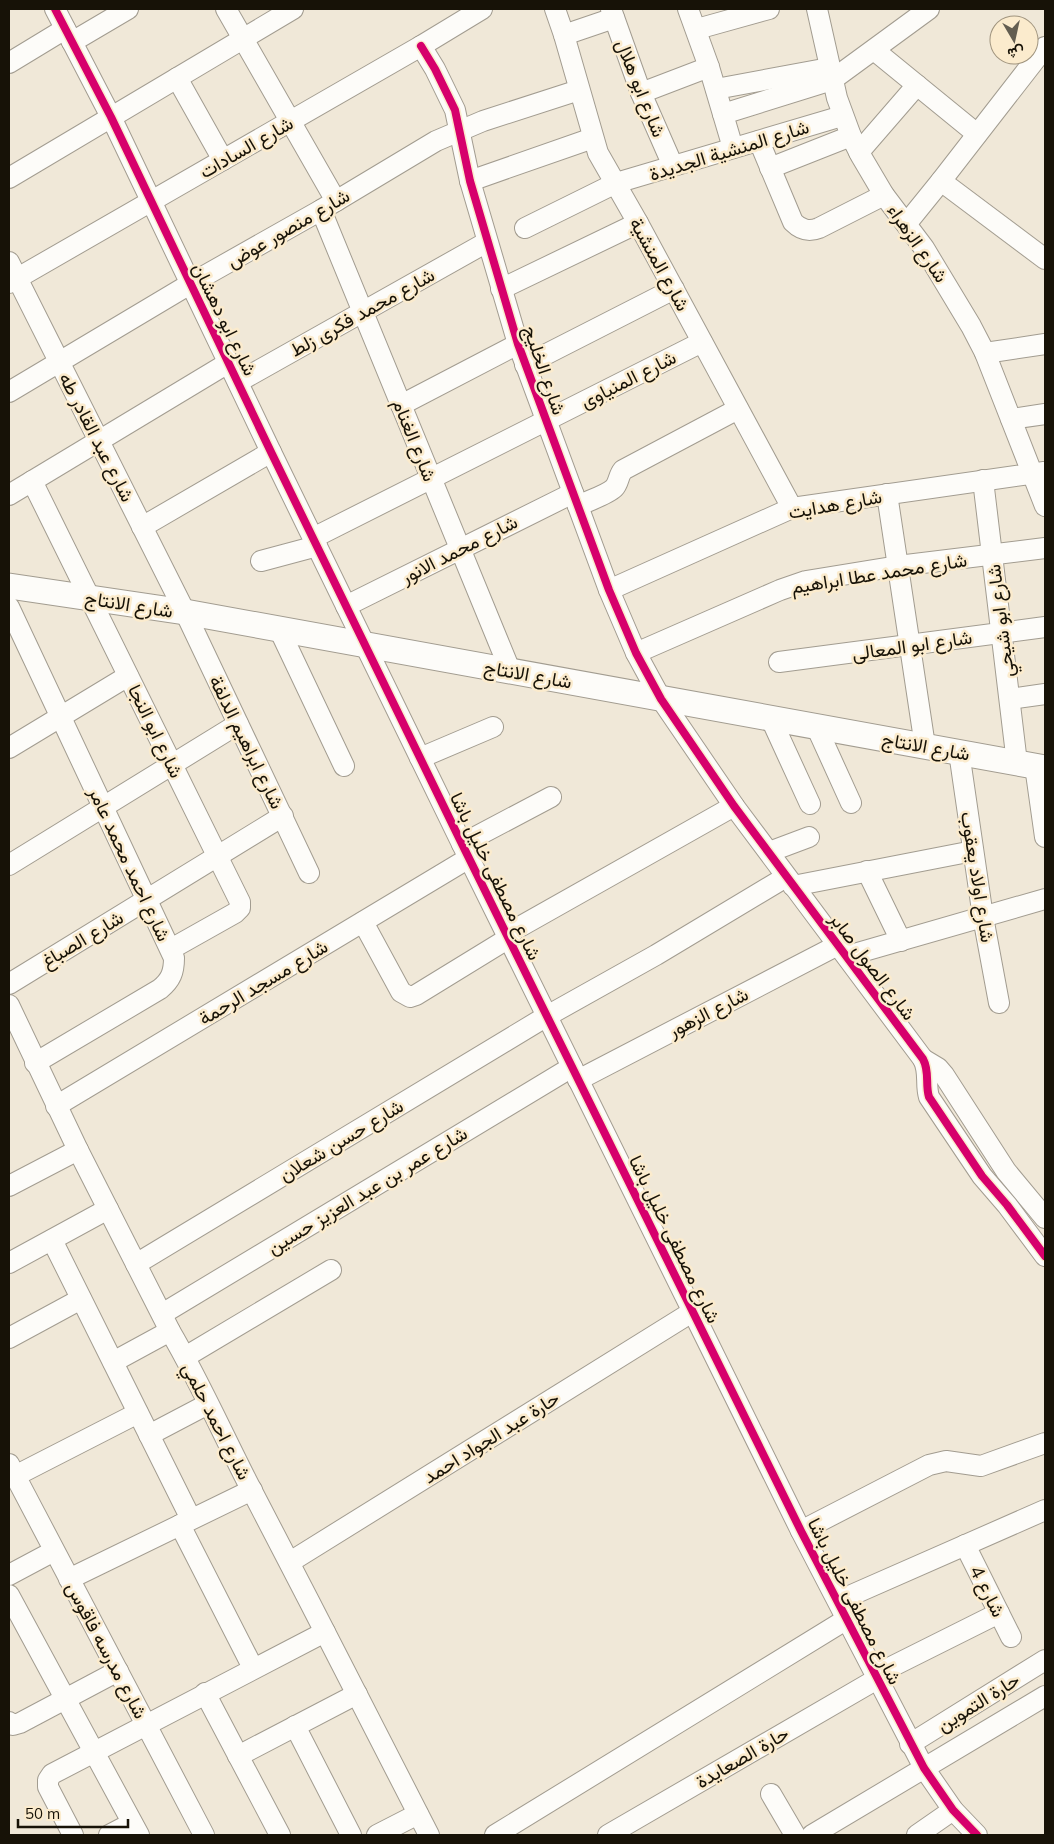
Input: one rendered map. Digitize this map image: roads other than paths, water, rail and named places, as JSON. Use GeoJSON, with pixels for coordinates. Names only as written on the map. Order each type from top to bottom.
{"type":"FeatureCollection","features":[{"type":"Feature","properties":{"kind":"main road","name":"شارع الانتاج"},"geometry":{"type":"LineString","coordinates":[[9,586],[185,612],[1033,766]]}},
{"type":"Feature","properties":{"kind":"street","name":"شارع ابو دهشان"},"geometry":{"type":"LineString","coordinates":[[54,9],[111,117],[365,645]]}},
{"type":"Feature","properties":{"kind":"street"},"geometry":{"type":"LineString","coordinates":[[9,63],[128,9]]}},
{"type":"Feature","properties":{"kind":"street","name":"شارع الغنام"},"geometry":{"type":"LineString","coordinates":[[226,9],[290,121],[328,206],[363,312],[510,670]]}},
{"type":"Feature","properties":{"kind":"street"},"geometry":{"type":"LineString","coordinates":[[9,178],[293,9]]}},
{"type":"Feature","properties":{"kind":"street","name":"شارع المنشية"},"geometry":{"type":"LineString","coordinates":[[555,9],[598,153],[638,223],[792,508]]}},
{"type":"Feature","properties":{"kind":"street"},"geometry":{"type":"LineString","coordinates":[[688,9],[697,29],[733,148]]}},
{"type":"Feature","properties":{"kind":"street"},"geometry":{"type":"LineString","coordinates":[[697,29],[770,9]]}},
{"type":"Feature","properties":{"kind":"street","name":"شارع الزهراء"},"geometry":{"type":"LineString","coordinates":[[817,9],[842,116],[855,144],[884,195],[907,223],[940,273],[985,353],[1011,419],[1039,473],[1045,506]]}},
{"type":"Feature","properties":{"kind":"street"},"geometry":{"type":"LineString","coordinates":[[723,114],[831,74],[874,50],[929,9]]}},
{"type":"Feature","properties":{"kind":"street","name":"شارع السادات"},"geometry":{"type":"LineString","coordinates":[[12,274],[223,160],[421,46],[474,11]]}},
{"type":"Feature","properties":{"kind":"street"},"geometry":{"type":"LineString","coordinates":[[564,35],[613,11]]}},
{"type":"Feature","properties":{"kind":"street","name":"شارع ابو هلال"},"geometry":{"type":"LineString","coordinates":[[613,11],[641,93],[673,166]]}},
{"type":"Feature","properties":{"kind":"street","name":"شارع الخليج"},"geometry":{"type":"LineString","coordinates":[[421,46],[446,89],[455,110],[470,181],[487,242],[518,344],[545,421],[609,590],[636,653],[661,699]]}},
{"type":"Feature","properties":{"kind":"street"},"geometry":{"type":"LineString","coordinates":[[874,50],[977,134]]}},
{"type":"Feature","properties":{"kind":"street"},"geometry":{"type":"LineString","coordinates":[[907,223],[1044,51]]}},
{"type":"Feature","properties":{"kind":"street"},"geometry":{"type":"LineString","coordinates":[[641,93],[709,67]]}},
{"type":"Feature","properties":{"kind":"street"},"geometry":{"type":"LineString","coordinates":[[716,89],[831,74]]}},
{"type":"Feature","properties":{"kind":"street"},"geometry":{"type":"LineString","coordinates":[[177,78],[223,160]]}},
{"type":"Feature","properties":{"kind":"street"},"geometry":{"type":"LineString","coordinates":[[770,168],[855,144],[917,85]]}},
{"type":"Feature","properties":{"kind":"street","name":"شارع منصور عوض"},"geometry":{"type":"LineString","coordinates":[[9,392],[190,284],[328,206],[413,154],[460,130],[579,90]]}},
{"type":"Feature","properties":{"kind":"street","name":"شارع المنشية الجديدة"},"geometry":{"type":"LineString","coordinates":[[525,228],[616,183],[842,116]]}},
{"type":"Feature","properties":{"kind":"street"},"geometry":{"type":"LineString","coordinates":[[470,181],[593,138]]}},
{"type":"Feature","properties":{"kind":"street"},"geometry":{"type":"LineString","coordinates":[[759,140],[793,222],[798,228],[812,231],[884,195]]}},
{"type":"Feature","properties":{"kind":"street"},"geometry":{"type":"LineString","coordinates":[[941,181],[1044,255]]}},
{"type":"Feature","properties":{"kind":"street"},"geometry":{"type":"LineString","coordinates":[[501,288],[638,223]]}},
{"type":"Feature","properties":{"kind":"street","name":"شارع محمد فكرى زلط"},"geometry":{"type":"LineString","coordinates":[[238,382],[487,242]]}},
{"type":"Feature","properties":{"kind":"street","name":"شارع عبد القادر طه"},"geometry":{"type":"LineString","coordinates":[[12,274],[59,362],[185,612]]}},
{"type":"Feature","properties":{"kind":"street"},"geometry":{"type":"LineString","coordinates":[[525,364],[674,289]]}},
{"type":"Feature","properties":{"kind":"street","name":"شارع المنياوى"},"geometry":{"type":"LineString","coordinates":[[315,542],[431,478],[702,342]]}},
{"type":"Feature","properties":{"kind":"street"},"geometry":{"type":"LineString","coordinates":[[401,405],[518,344]]}},
{"type":"Feature","properties":{"kind":"street"},"geometry":{"type":"LineString","coordinates":[[985,353],[1045,344]]}},
{"type":"Feature","properties":{"kind":"street"},"geometry":{"type":"LineString","coordinates":[[9,495],[228,363]]}},
{"type":"Feature","properties":{"kind":"street","name":"شارع محمد الانور"},"geometry":{"type":"LineString","coordinates":[[346,606],[460,549],[575,499],[612,490],[623,470],[738,409]]}},
{"type":"Feature","properties":{"kind":"street"},"geometry":{"type":"LineString","coordinates":[[1011,419],[1045,414]]}},
{"type":"Feature","properties":{"kind":"street"},"geometry":{"type":"LineString","coordinates":[[142,527],[271,452]]}},
{"type":"Feature","properties":{"kind":"street","name":"شارع هدايت"},"geometry":{"type":"LineString","coordinates":[[609,590],[792,508],[1039,473]]}},
{"type":"Feature","properties":{"kind":"street","name":"شارع ابو شيحي"},"geometry":{"type":"LineString","coordinates":[[983,480],[1010,699],[1033,766],[1045,837]]}},
{"type":"Feature","properties":{"kind":"street","name":"شارع ابو النجا"},"geometry":{"type":"LineString","coordinates":[[32,481],[240,902],[240,908],[235,913],[170,949]]}},
{"type":"Feature","properties":{"kind":"street"},"geometry":{"type":"LineString","coordinates":[[887,494],[925,746]]}},
{"type":"Feature","properties":{"kind":"street"},"geometry":{"type":"LineString","coordinates":[[261,560],[315,542]]}},
{"type":"Feature","properties":{"kind":"street","name":"شارع محمد عطا ابراهيم"},"geometry":{"type":"LineString","coordinates":[[636,653],[806,581],[898,566],[1045,548]]}},
{"type":"Feature","properties":{"kind":"street","name":"شارع احمد محمد عامر"},"geometry":{"type":"LineString","coordinates":[[9,607],[174,958],[172,976],[160,990],[35,1063]]}},
{"type":"Feature","properties":{"kind":"street","name":"شارع ابراهيم الدلفة"},"geometry":{"type":"LineString","coordinates":[[185,612],[309,873]]}},
{"type":"Feature","properties":{"kind":"street","name":"شارع ابو المعالى"},"geometry":{"type":"LineString","coordinates":[[779,662],[1045,627]]}},
{"type":"Feature","properties":{"kind":"street"},"geometry":{"type":"LineString","coordinates":[[279,629],[344,766]]}},
{"type":"Feature","properties":{"kind":"street","name":"شارع مصطفى خليل باشا"},"geometry":{"type":"LineString","coordinates":[[365,645],[692,1312],[910,1744],[953,1810],[977,1835]]}},
{"type":"Feature","properties":{"kind":"street"},"geometry":{"type":"LineString","coordinates":[[9,748],[128,676]]}},
{"type":"Feature","properties":{"kind":"street"},"geometry":{"type":"LineString","coordinates":[[1010,699],[1045,694]]}},
{"type":"Feature","properties":{"kind":"street","name":"شارع الصول صابر"},"geometry":{"type":"LineString","coordinates":[[661,699],[734,806],[923,1059],[928,1071],[927,1091],[929,1097],[982,1176],[1007,1205],[1045,1256]]}},
{"type":"Feature","properties":{"kind":"street"},"geometry":{"type":"LineString","coordinates":[[771,719],[810,804]]}},
{"type":"Feature","properties":{"kind":"street"},"geometry":{"type":"LineString","coordinates":[[9,865],[238,724]]}},
{"type":"Feature","properties":{"kind":"street"},"geometry":{"type":"LineString","coordinates":[[816,726],[851,803]]}},
{"type":"Feature","properties":{"kind":"street"},"geometry":{"type":"LineString","coordinates":[[420,758],[493,728]]}},
{"type":"Feature","properties":{"kind":"street","name":"شارع اولاد يعقوب"},"geometry":{"type":"LineString","coordinates":[[959,752],[983,917],[1000,1003]]}},
{"type":"Feature","properties":{"kind":"street","name":"شارع مسجد الرحمة"},"geometry":{"type":"LineString","coordinates":[[56,1106],[363,922],[466,851],[551,797]]}},
{"type":"Feature","properties":{"kind":"street"},"geometry":{"type":"LineString","coordinates":[[363,922],[401,992],[410,997],[508,936],[734,806]]}},
{"type":"Feature","properties":{"kind":"street","name":"شارع الصباغ"},"geometry":{"type":"LineString","coordinates":[[9,984],[283,816]]}},
{"type":"Feature","properties":{"kind":"street"},"geometry":{"type":"LineString","coordinates":[[769,852],[809,837]]}},
{"type":"Feature","properties":{"kind":"street","name":"شارع حسن شعلان"},"geometry":{"type":"LineString","coordinates":[[136,1264],[546,1016],[790,882],[867,871],[973,851]]}},
{"type":"Feature","properties":{"kind":"street"},"geometry":{"type":"LineString","coordinates":[[867,871],[901,941]]}},
{"type":"Feature","properties":{"kind":"street","name":"شارع الزهور"},"geometry":{"type":"LineString","coordinates":[[575,1073],[843,951],[901,941],[1045,899]]}},
{"type":"Feature","properties":{"kind":"street","name":"شارع احمد حلمي"},"geometry":{"type":"LineString","coordinates":[[9,1005],[78,1150],[429,1835]]}},
{"type":"Feature","properties":{"kind":"street","name":"شارع الصول صابر"},"geometry":{"type":"LineString","coordinates":[[923,1059],[938,1068],[944,1075],[1006,1171],[1045,1218]]}},
{"type":"Feature","properties":{"kind":"street","name":"شارع عمر بن عبد العزيز حسين"},"geometry":{"type":"LineString","coordinates":[[113,1362],[166,1322],[575,1073]]}},
{"type":"Feature","properties":{"kind":"street"},"geometry":{"type":"LineString","coordinates":[[9,1186],[78,1150]]}},
{"type":"Feature","properties":{"kind":"street"},"geometry":{"type":"LineString","coordinates":[[9,1263],[108,1209]]}},
{"type":"Feature","properties":{"kind":"street"},"geometry":{"type":"LineString","coordinates":[[52,1240],[149,1435],[185,1522],[253,1668]]}},
{"type":"Feature","properties":{"kind":"street"},"geometry":{"type":"LineString","coordinates":[[185,1357],[331,1270]]}},
{"type":"Feature","properties":{"kind":"street"},"geometry":{"type":"LineString","coordinates":[[9,1338],[81,1299]]}},
{"type":"Feature","properties":{"kind":"street","name":"حارة عبد الجواد احمد"},"geometry":{"type":"LineString","coordinates":[[290,1562],[692,1312]]}},
{"type":"Feature","properties":{"kind":"street"},"geometry":{"type":"LineString","coordinates":[[149,1435],[208,1404]]}},
{"type":"Feature","properties":{"kind":"street"},"geometry":{"type":"LineString","coordinates":[[12,1470],[138,1413]]}},
{"type":"Feature","properties":{"kind":"street"},"geometry":{"type":"LineString","coordinates":[[801,1531],[929,1465],[946,1461],[981,1466],[1045,1443]]}},
{"type":"Feature","properties":{"kind":"street","name":"شارع مدرسه فاقوس"},"geometry":{"type":"LineString","coordinates":[[12,1470],[204,1835]]}},
{"type":"Feature","properties":{"kind":"street"},"geometry":{"type":"LineString","coordinates":[[70,1579],[252,1490]]}},
{"type":"Feature","properties":{"kind":"street"},"geometry":{"type":"LineString","coordinates":[[838,1601],[1045,1510]]}},
{"type":"Feature","properties":{"kind":"street","name":"شارع 4"},"geometry":{"type":"LineString","coordinates":[[965,1545],[1011,1637]]}},
{"type":"Feature","properties":{"kind":"street"},"geometry":{"type":"LineString","coordinates":[[9,1575],[54,1551]]}},
{"type":"Feature","properties":{"kind":"street"},"geometry":{"type":"LineString","coordinates":[[9,1595],[135,1829],[109,1835]]}},
{"type":"Feature","properties":{"kind":"street","name":"حارة الصعايدة"},"geometry":{"type":"LineString","coordinates":[[608,1835],[876,1677],[999,1613]]}},
{"type":"Feature","properties":{"kind":"street"},"geometry":{"type":"LineString","coordinates":[[495,1835],[847,1619]]}},
{"type":"Feature","properties":{"kind":"street"},"geometry":{"type":"LineString","coordinates":[[73,1835],[48,1787],[48,1780],[52,1774],[325,1632]]}},
{"type":"Feature","properties":{"kind":"street","name":"حارة التموين"},"geometry":{"type":"LineString","coordinates":[[910,1744],[1045,1660]]}},
{"type":"Feature","properties":{"kind":"street"},"geometry":{"type":"LineString","coordinates":[[9,1722],[13,1724],[20,1723],[118,1671]]}},
{"type":"Feature","properties":{"kind":"street"},"geometry":{"type":"LineString","coordinates":[[205,1693],[280,1835]]}},
{"type":"Feature","properties":{"kind":"street"},"geometry":{"type":"LineString","coordinates":[[238,1756],[356,1694]]}},
{"type":"Feature","properties":{"kind":"street"},"geometry":{"type":"LineString","coordinates":[[772,1794],[809,1835],[1045,1696]]}},
{"type":"Feature","properties":{"kind":"street"},"geometry":{"type":"LineString","coordinates":[[295,1726],[351,1835]]}},
{"type":"Feature","properties":{"kind":"street"},"geometry":{"type":"LineString","coordinates":[[917,1835],[953,1810]]}},
{"type":"Feature","properties":{"kind":"street"},"geometry":{"type":"LineString","coordinates":[[377,1835],[418,1814]]}}]}
